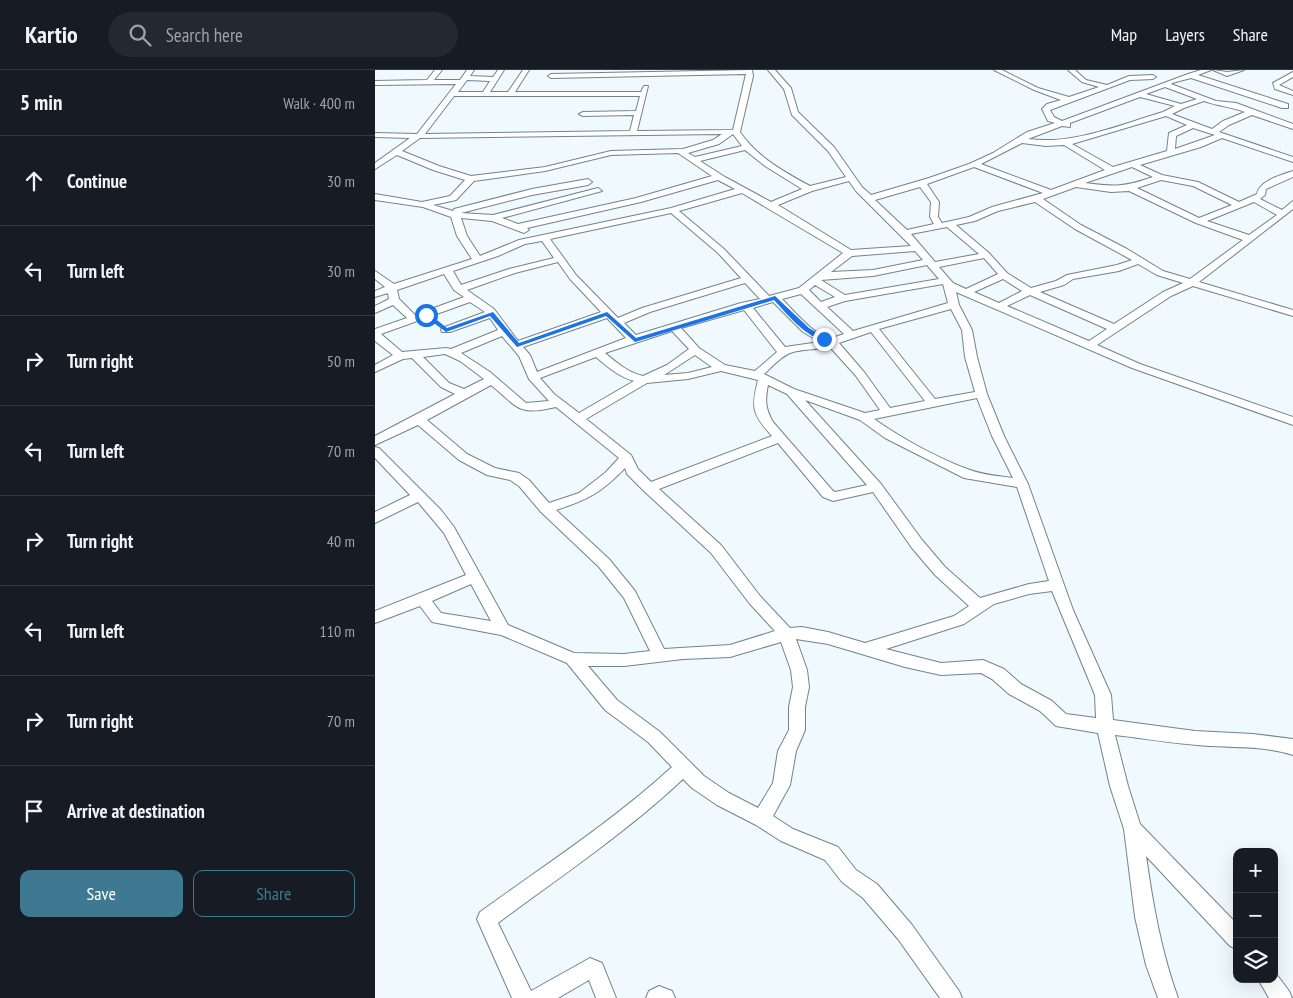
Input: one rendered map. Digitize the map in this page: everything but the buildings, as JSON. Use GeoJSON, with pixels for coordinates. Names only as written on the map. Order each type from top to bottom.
{"type":"FeatureCollection","features":[{"type":"Feature","properties":{"kind":"street"},"geometry":{"type":"LineString","coordinates":[[429,82],[439,70]]}},
{"type":"Feature","properties":{"kind":"street"},"geometry":{"type":"LineString","coordinates":[[375,167],[420,135],[471,70]]}},
{"type":"Feature","properties":{"kind":"street"},"geometry":{"type":"LineString","coordinates":[[484,95],[501,70]]}},
{"type":"Feature","properties":{"kind":"street"},"geometry":{"type":"LineString","coordinates":[[509,95],[526,70]]}},
{"type":"Feature","properties":{"kind":"street"},"geometry":{"type":"LineString","coordinates":[[997,70],[1036,89],[1069,100]]}},
{"type":"Feature","properties":{"kind":"street"},"geometry":{"type":"LineString","coordinates":[[1071,70],[1084,81],[1122,88]]}},
{"type":"Feature","properties":{"kind":"street"},"geometry":{"type":"LineString","coordinates":[[1143,70],[1153,77],[1169,83],[1192,98],[1233,105],[1291,125]]}},
{"type":"Feature","properties":{"kind":"street"},"geometry":{"type":"LineString","coordinates":[[871,198],[922,184],[973,164],[1023,141],[1030,134],[1063,124],[1190,75],[1208,70]]}},
{"type":"Feature","properties":{"kind":"street"},"geometry":{"type":"LineString","coordinates":[[1216,70],[1227,74],[1241,70]]}},
{"type":"Feature","properties":{"kind":"street"},"geometry":{"type":"LineString","coordinates":[[453,94],[509,95],[548,82],[651,73],[749,71],[749,80],[734,132],[716,142],[681,152],[611,153],[555,188],[453,214]]}},
{"type":"Feature","properties":{"kind":"street"},"geometry":{"type":"LineString","coordinates":[[633,133],[643,94],[651,73]]}},
{"type":"Feature","properties":{"kind":"street"},"geometry":{"type":"LineString","coordinates":[[777,73],[790,92],[795,113],[831,149],[859,189],[871,198],[905,233],[947,283],[954,306],[967,330],[971,357],[981,394],[998,436],[1023,484],[1057,585],[1103,695],[1105,727],[1119,786],[1133,829],[1145,917],[1156,965],[1168,998]]}},
{"type":"Feature","properties":{"kind":"street"},"geometry":{"type":"LineString","coordinates":[[1293,74],[1275,84],[1277,88],[1293,93]]}},
{"type":"Feature","properties":{"kind":"street"},"geometry":{"type":"LineString","coordinates":[[1190,75],[1285,106]]}},
{"type":"Feature","properties":{"kind":"street"},"geometry":{"type":"LineString","coordinates":[[1077,139],[1073,130],[1051,119],[1046,109],[1133,77],[1153,77]]}},
{"type":"Feature","properties":{"kind":"street"},"geometry":{"type":"LineString","coordinates":[[375,82],[429,82],[495,78]]}},
{"type":"Feature","properties":{"kind":"street"},"geometry":{"type":"LineString","coordinates":[[548,82],[583,115],[598,144],[611,153]]}},
{"type":"Feature","properties":{"kind":"street"},"geometry":{"type":"LineString","coordinates":[[1131,92],[1181,106]]}},
{"type":"Feature","properties":{"kind":"street"},"geometry":{"type":"LineString","coordinates":[[583,115],[643,94]]}},
{"type":"Feature","properties":{"kind":"street"},"geometry":{"type":"LineString","coordinates":[[1023,141],[1046,144],[1065,143],[1166,114],[1192,98],[1204,99],[1215,103]]}},
{"type":"Feature","properties":{"kind":"street"},"geometry":{"type":"LineString","coordinates":[[905,233],[972,219],[995,209],[1052,194],[1112,170],[1199,145],[1217,134],[1226,123],[1252,112]]}},
{"type":"Feature","properties":{"kind":"street"},"geometry":{"type":"LineString","coordinates":[[375,135],[420,135],[583,115],[638,114]]}},
{"type":"Feature","properties":{"kind":"street"},"geometry":{"type":"LineString","coordinates":[[1166,114],[1293,160]]}},
{"type":"Feature","properties":{"kind":"street"},"geometry":{"type":"LineString","coordinates":[[1171,152],[1172,135],[1193,125]]}},
{"type":"Feature","properties":{"kind":"street"},"geometry":{"type":"LineString","coordinates":[[595,136],[633,133],[734,132]]}},
{"type":"Feature","properties":{"kind":"street"},"geometry":{"type":"LineString","coordinates":[[734,132],[746,147],[783,174],[809,189]]}},
{"type":"Feature","properties":{"kind":"street"},"geometry":{"type":"LineString","coordinates":[[1065,143],[1112,170]]}},
{"type":"Feature","properties":{"kind":"street"},"geometry":{"type":"LineString","coordinates":[[693,160],[746,147]]}},
{"type":"Feature","properties":{"kind":"street"},"geometry":{"type":"LineString","coordinates":[[397,152],[436,168],[471,179],[509,175],[579,173],[612,208],[627,220]]}},
{"type":"Feature","properties":{"kind":"street"},"geometry":{"type":"LineString","coordinates":[[681,152],[718,176],[771,205],[849,253]]}},
{"type":"Feature","properties":{"kind":"street"},"geometry":{"type":"LineString","coordinates":[[973,164],[1052,194]]}},
{"type":"Feature","properties":{"kind":"street"},"geometry":{"type":"LineString","coordinates":[[1132,164],[1159,177],[1195,184],[1239,205]]}},
{"type":"Feature","properties":{"kind":"street"},"geometry":{"type":"LineString","coordinates":[[1199,221],[1254,199],[1261,195],[1262,188],[1265,186],[1293,174]]}},
{"type":"Feature","properties":{"kind":"street"},"geometry":{"type":"LineString","coordinates":[[518,226],[612,208],[718,176]]}},
{"type":"Feature","properties":{"kind":"street"},"geometry":{"type":"LineString","coordinates":[[1075,184],[1111,189],[1130,188],[1159,177]]}},
{"type":"Feature","properties":{"kind":"street"},"geometry":{"type":"LineString","coordinates":[[771,205],[809,189],[851,178]]}},
{"type":"Feature","properties":{"kind":"street"},"geometry":{"type":"LineString","coordinates":[[423,204],[453,198],[471,179]]}},
{"type":"Feature","properties":{"kind":"street"},"geometry":{"type":"LineString","coordinates":[[922,184],[935,202],[934,217],[985,255],[1004,275],[1030,291],[1114,328]]}},
{"type":"Feature","properties":{"kind":"street"},"geometry":{"type":"LineString","coordinates":[[555,188],[566,200],[585,212]]}},
{"type":"Feature","properties":{"kind":"street"},"geometry":{"type":"LineString","coordinates":[[1130,188],[1199,221],[1250,239]]}},
{"type":"Feature","properties":{"kind":"street"},"geometry":{"type":"LineString","coordinates":[[375,294],[533,239],[673,210],[742,190]]}},
{"type":"Feature","properties":{"kind":"street"},"geometry":{"type":"LineString","coordinates":[[493,218],[598,191]]}},
{"type":"Feature","properties":{"kind":"street"},"geometry":{"type":"LineString","coordinates":[[376,195],[423,204],[453,214],[493,218],[518,226],[533,239]]}},
{"type":"Feature","properties":{"kind":"street"},"geometry":{"type":"LineString","coordinates":[[1036,199],[1078,227],[1140,260],[1160,273],[1293,313]]}},
{"type":"Feature","properties":{"kind":"street"},"geometry":{"type":"LineString","coordinates":[[1254,199],[1283,214]]}},
{"type":"Feature","properties":{"kind":"street"},"geometry":{"type":"LineString","coordinates":[[1089,346],[1167,294],[1191,283],[1283,214],[1293,204]]}},
{"type":"Feature","properties":{"kind":"street"},"geometry":{"type":"LineString","coordinates":[[673,210],[721,251],[747,279],[807,330],[817,337],[832,342],[860,374],[886,412]]}},
{"type":"Feature","properties":{"kind":"street"},"geometry":{"type":"LineString","coordinates":[[453,214],[462,236],[477,259]]}},
{"type":"Feature","properties":{"kind":"street"},"geometry":{"type":"LineString","coordinates":[[544,237],[573,277],[607,314],[635,340]]}},
{"type":"Feature","properties":{"kind":"street"},"geometry":{"type":"LineString","coordinates":[[533,377],[675,327],[745,305],[803,290],[849,253],[917,248]]}},
{"type":"Feature","properties":{"kind":"street"},"geometry":{"type":"LineString","coordinates":[[818,278],[873,273],[985,255]]}},
{"type":"Feature","properties":{"kind":"street"},"geometry":{"type":"LineString","coordinates":[[460,289],[512,271],[560,258]]}},
{"type":"Feature","properties":{"kind":"street"},"geometry":{"type":"LineString","coordinates":[[1000,306],[1030,291],[1060,283],[1070,277],[1119,268],[1140,260]]}},
{"type":"Feature","properties":{"kind":"street"},"geometry":{"type":"LineString","coordinates":[[447,269],[451,280],[499,321],[504,331],[524,355],[533,377],[558,403],[627,458],[633,471],[649,488],[716,549],[755,600],[786,634],[799,670],[801,687],[797,707],[797,730],[787,751],[781,785],[762,819]]}},
{"type":"Feature","properties":{"kind":"street"},"geometry":{"type":"LineString","coordinates":[[375,274],[392,288],[394,300],[414,319]]}},
{"type":"Feature","properties":{"kind":"street"},"geometry":{"type":"LineString","coordinates":[[967,292],[1004,275]]}},
{"type":"Feature","properties":{"kind":"street"},"geometry":{"type":"LineString","coordinates":[[818,278],[843,298]]}},
{"type":"Feature","properties":{"kind":"street"},"geometry":{"type":"LineString","coordinates":[[617,322],[646,310],[747,279]]}},
{"type":"Feature","properties":{"kind":"street"},"geometry":{"type":"LineString","coordinates":[[821,305],[843,298],[947,283],[1089,346],[1174,380],[1293,421]]}},
{"type":"Feature","properties":{"kind":"street"},"geometry":{"type":"LineString","coordinates":[[803,290],[851,334]]}},
{"type":"Feature","properties":{"kind":"street"},"geometry":{"type":"LineString","coordinates":[[401,356],[375,334],[471,298]]}},
{"type":"Feature","properties":{"kind":"street"},"geometry":{"type":"LineString","coordinates":[[375,310],[394,300]]}},
{"type":"Feature","properties":{"kind":"street"},"geometry":{"type":"LineString","coordinates":[[745,305],[783,352]]}},
{"type":"Feature","properties":{"kind":"street"},"geometry":{"type":"LineString","coordinates":[[876,488],[836,497],[830,496],[768,424],[759,410],[761,376],[783,352],[832,342],[851,334],[954,306]]}},
{"type":"Feature","properties":{"kind":"street"},"geometry":{"type":"LineString","coordinates":[[446,330],[491,314]]}},
{"type":"Feature","properties":{"kind":"street"},"geometry":{"type":"LineString","coordinates":[[517,345],[607,314]]}},
{"type":"Feature","properties":{"kind":"street"},"geometry":{"type":"LineString","coordinates":[[426,315],[446,330],[450,352],[483,372],[523,407],[540,407],[558,403]]}},
{"type":"Feature","properties":{"kind":"street"},"geometry":{"type":"LineString","coordinates":[[675,327],[695,350],[721,368],[761,376],[790,391],[864,417],[889,436],[961,471],[990,479],[1023,484]]}},
{"type":"Feature","properties":{"kind":"street"},"geometry":{"type":"LineString","coordinates":[[873,328],[931,403]]}},
{"type":"Feature","properties":{"kind":"street"},"geometry":{"type":"LineString","coordinates":[[375,369],[401,356],[450,352],[504,331]]}},
{"type":"Feature","properties":{"kind":"street"},"geometry":{"type":"LineString","coordinates":[[577,419],[643,380],[671,367],[695,350]]}},
{"type":"Feature","properties":{"kind":"street"},"geometry":{"type":"LineString","coordinates":[[598,353],[617,370],[643,380],[688,376],[721,368]]}},
{"type":"Feature","properties":{"kind":"street"},"geometry":{"type":"LineString","coordinates":[[415,355],[445,385],[462,393]]}},
{"type":"Feature","properties":{"kind":"street"},"geometry":{"type":"LineString","coordinates":[[375,441],[419,420],[462,393],[491,380]]}},
{"type":"Feature","properties":{"kind":"street"},"geometry":{"type":"LineString","coordinates":[[790,391],[876,488],[917,544],[940,571],[979,606]]}},
{"type":"Feature","properties":{"kind":"street"},"geometry":{"type":"LineString","coordinates":[[864,417],[981,394]]}},
{"type":"Feature","properties":{"kind":"street"},"geometry":{"type":"LineString","coordinates":[[419,420],[463,457],[492,472],[514,476],[519,480],[546,509],[604,564],[630,595],[660,656]]}},
{"type":"Feature","properties":{"kind":"street"},"geometry":{"type":"LineString","coordinates":[[649,488],[781,437]]}},
{"type":"Feature","properties":{"kind":"street"},"geometry":{"type":"LineString","coordinates":[[375,451],[436,513],[455,539],[503,629]]}},
{"type":"Feature","properties":{"kind":"street"},"geometry":{"type":"LineString","coordinates":[[546,509],[584,496],[610,476],[627,458]]}},
{"type":"Feature","properties":{"kind":"street"},"geometry":{"type":"LineString","coordinates":[[375,518],[419,496]]}},
{"type":"Feature","properties":{"kind":"street"},"geometry":{"type":"LineString","coordinates":[[375,617],[475,577]]}},
{"type":"Feature","properties":{"kind":"street"},"geometry":{"type":"LineString","coordinates":[[866,649],[959,620],[979,606],[1013,594],[1057,585]]}},
{"type":"Feature","properties":{"kind":"street"},"geometry":{"type":"LineString","coordinates":[[423,599],[429,610],[437,618],[503,629],[573,659],[624,660],[683,653],[730,651],[786,634],[802,633],[828,638],[905,661],[941,669],[983,666],[994,671],[1015,689],[1046,706],[1063,721],[1195,738],[1253,741],[1293,748]]}},
{"type":"Feature","properties":{"kind":"street"},"geometry":{"type":"LineString","coordinates":[[573,659],[611,705],[654,737],[698,782],[723,799],[762,819],[787,836],[831,853],[849,876],[870,892],[905,932],[952,998]]}},
{"type":"Feature","properties":{"kind":"street"},"geometry":{"type":"LineString","coordinates":[[523,998],[487,919],[617,824],[654,795],[684,767]]}},
{"type":"Feature","properties":{"kind":"street"},"geometry":{"type":"LineString","coordinates":[[1133,829],[1236,938]]}},
{"type":"Feature","properties":{"kind":"street"},"geometry":{"type":"LineString","coordinates":[[538,998],[590,968],[595,970],[606,998]]}},
{"type":"Feature","properties":{"kind":"street"},"geometry":{"type":"LineString","coordinates":[[1271,983],[1282,998]]}},
{"type":"Feature","properties":{"kind":"street"},"geometry":{"type":"LineString","coordinates":[[656,998],[659,996],[665,998]]}},
{"type":"Feature","properties":{"kind":"route"},"geometry":{"type":"LineString","coordinates":[[426,315],[446,330],[491,314],[499,321],[504,331],[517,345],[607,314],[635,340],[745,305],[775,298],[807,330],[817,337],[824,339]]}}]}
